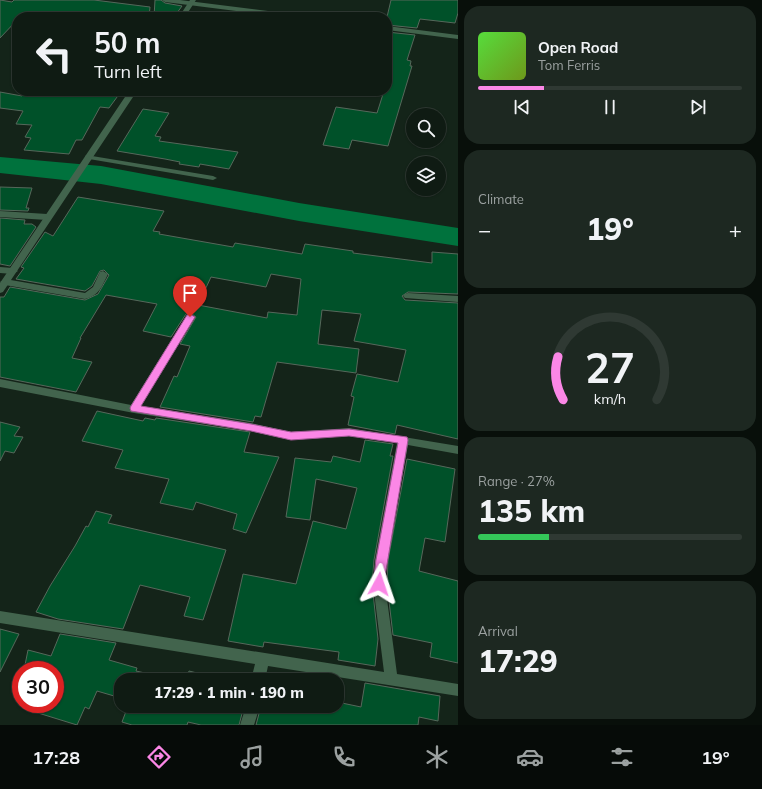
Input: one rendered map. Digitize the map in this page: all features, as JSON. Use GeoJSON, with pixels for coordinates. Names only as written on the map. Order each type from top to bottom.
{"type":"FeatureCollection","features":[{"type":"Feature","properties":{"kind":"street"},"geometry":{"type":"LineString","coordinates":[[165,0],[192,2],[264,12]]}},
{"type":"Feature","properties":{"kind":"street"},"geometry":{"type":"LineString","coordinates":[[185,12],[192,2]]}},
{"type":"Feature","properties":{"kind":"street"},"geometry":{"type":"LineString","coordinates":[[392,29],[458,36]]}},
{"type":"Feature","properties":{"kind":"street"},"geometry":{"type":"LineString","coordinates":[[103,274],[94,292],[85,296],[3,286],[47,217],[130,96]]}},
{"type":"Feature","properties":{"kind":"street"},"geometry":{"type":"LineString","coordinates":[[88,159],[213,178]]}},
{"type":"Feature","properties":{"kind":"street"},"geometry":{"type":"LineString","coordinates":[[0,214],[47,217]]}},
{"type":"Feature","properties":{"kind":"street"},"geometry":{"type":"LineString","coordinates":[[0,270],[13,271]]}},
{"type":"Feature","properties":{"kind":"street"},"geometry":{"type":"LineString","coordinates":[[408,296],[458,299]]}},
{"type":"Feature","properties":{"kind":"street"},"geometry":{"type":"LineString","coordinates":[[134,408],[190,317]]}},
{"type":"Feature","properties":{"kind":"street"},"geometry":{"type":"LineString","coordinates":[[0,383],[134,408],[251,427],[291,436],[349,432],[458,450]]}},
{"type":"Feature","properties":{"kind":"street"},"geometry":{"type":"LineString","coordinates":[[391,679],[379,584],[381,560],[403,440]]}},
{"type":"Feature","properties":{"kind":"street"},"geometry":{"type":"LineString","coordinates":[[0,617],[82,632],[458,690]]}},
{"type":"Feature","properties":{"kind":"street"},"geometry":{"type":"LineString","coordinates":[[260,673],[263,659]]}},
{"type":"Feature","properties":{"kind":"street"},"geometry":{"type":"LineString","coordinates":[[247,725],[251,713]]}},
{"type":"Feature","properties":{"kind":"building"},"geometry":{"type":"Polygon","coordinates":[[[0,0],[12,2],[14,0],[94,0],[150,7],[150,12],[12,12],[12,25],[0,38],[0,0]]]}},
{"type":"Feature","properties":{"kind":"building"},"geometry":{"type":"Polygon","coordinates":[[[155,0],[161,0],[165,3],[182,6],[178,12],[154,12],[155,0]]]}},
{"type":"Feature","properties":{"kind":"building"},"geometry":{"type":"Polygon","coordinates":[[[391,0],[458,0],[458,13],[455,23],[420,19],[417,28],[392,26],[392,12],[388,12],[391,0]]]}},
{"type":"Feature","properties":{"kind":"building"},"geometry":{"type":"Polygon","coordinates":[[[392,33],[415,35],[407,60],[411,61],[410,66],[412,66],[388,146],[352,140],[349,149],[323,145],[336,107],[377,113],[382,96],[392,96],[392,33]]]}},
{"type":"Feature","properties":{"kind":"building"},"geometry":{"type":"Polygon","coordinates":[[[0,92],[12,94],[12,96],[118,96],[109,108],[100,107],[82,140],[76,140],[69,154],[24,150],[31,138],[25,137],[32,125],[16,124],[23,111],[0,108],[0,92]]]}},
{"type":"Feature","properties":{"kind":"building"},"geometry":{"type":"Polygon","coordinates":[[[143,109],[169,113],[155,136],[161,137],[159,141],[238,152],[229,169],[200,164],[199,167],[179,164],[180,162],[117,151],[143,109]]]}},
{"type":"Feature","properties":{"kind":"building"},"geometry":{"type":"Polygon","coordinates":[[[0,187],[32,188],[26,208],[29,208],[28,211],[0,210],[0,187]]]}},
{"type":"Feature","properties":{"kind":"building"},"geometry":{"type":"Polygon","coordinates":[[[78,197],[164,211],[153,231],[160,232],[159,234],[233,247],[235,243],[302,254],[305,244],[353,251],[353,253],[432,263],[432,252],[458,254],[458,294],[408,292],[402,296],[405,300],[458,303],[458,439],[397,425],[395,434],[348,425],[354,397],[351,396],[357,374],[398,382],[406,350],[354,341],[361,314],[322,310],[318,344],[359,349],[356,373],[277,362],[261,417],[255,416],[253,422],[160,407],[174,376],[177,377],[190,346],[180,344],[196,317],[191,313],[186,314],[171,337],[143,331],[157,304],[106,295],[80,338],[72,358],[92,362],[76,392],[0,377],[0,297],[4,297],[10,287],[85,300],[98,294],[109,275],[104,270],[100,271],[92,286],[85,291],[16,279],[24,268],[21,267],[45,232],[53,236],[78,197]],[[271,274],[266,287],[211,277],[198,305],[267,318],[268,312],[297,315],[301,279],[271,274]]]}},
{"type":"Feature","properties":{"kind":"building"},"geometry":{"type":"Polygon","coordinates":[[[0,218],[25,220],[24,224],[32,224],[36,227],[10,266],[0,264],[0,218]]]}},
{"type":"Feature","properties":{"kind":"building"},"geometry":{"type":"Polygon","coordinates":[[[97,411],[143,421],[145,418],[155,420],[156,418],[250,432],[244,452],[279,457],[246,533],[233,529],[237,514],[196,502],[193,510],[160,503],[169,479],[115,468],[123,450],[82,441],[97,411]]]}},
{"type":"Feature","properties":{"kind":"building"},"geometry":{"type":"Polygon","coordinates":[[[0,422],[20,427],[14,436],[23,437],[14,453],[5,451],[0,461],[0,422]]]}},
{"type":"Feature","properties":{"kind":"building"},"geometry":{"type":"Polygon","coordinates":[[[365,440],[393,444],[390,456],[393,456],[374,560],[372,584],[378,639],[375,666],[338,660],[339,652],[264,642],[263,647],[228,641],[243,574],[296,584],[313,521],[346,529],[357,488],[316,479],[310,520],[286,517],[295,458],[331,462],[333,456],[360,462],[365,440]]]}},
{"type":"Feature","properties":{"kind":"building"},"geometry":{"type":"Polygon","coordinates":[[[407,459],[455,469],[445,542],[425,538],[419,571],[458,581],[458,663],[430,657],[432,643],[393,635],[387,584],[388,560],[407,459]]]}},
{"type":"Feature","properties":{"kind":"building"},"geometry":{"type":"Polygon","coordinates":[[[96,511],[112,515],[108,523],[226,550],[203,620],[184,616],[190,597],[140,585],[123,629],[58,619],[36,612],[86,526],[88,527],[96,511]]]}},
{"type":"Feature","properties":{"kind":"building"},"geometry":{"type":"Polygon","coordinates":[[[0,629],[19,634],[0,672],[0,629]]]}},
{"type":"Feature","properties":{"kind":"building"},"geometry":{"type":"Polygon","coordinates":[[[60,634],[116,643],[109,660],[137,668],[136,671],[145,673],[114,673],[114,696],[97,691],[89,709],[85,707],[77,725],[38,713],[64,713],[64,661],[26,661],[28,650],[51,656],[60,634]]]}},
{"type":"Feature","properties":{"kind":"building"},"geometry":{"type":"Polygon","coordinates":[[[365,683],[440,696],[438,721],[419,717],[418,725],[256,725],[259,713],[344,713],[344,703],[361,707],[365,683]]]}},
{"type":"Feature","properties":{"kind":"building"},"geometry":{"type":"Polygon","coordinates":[[[125,713],[242,713],[239,725],[201,725],[188,722],[187,725],[132,725],[122,722],[125,713]]]}},
{"type":"Feature","properties":{"kind":"waterway"},"geometry":{"type":"LineString","coordinates":[[0,165],[101,175],[299,212],[458,237]]}},
{"type":"Feature","properties":{"kind":"route"},"geometry":{"type":"LineString","coordinates":[[190,317],[134,408],[251,427],[291,436],[349,432],[403,440],[381,560],[379,584]]}}]}
